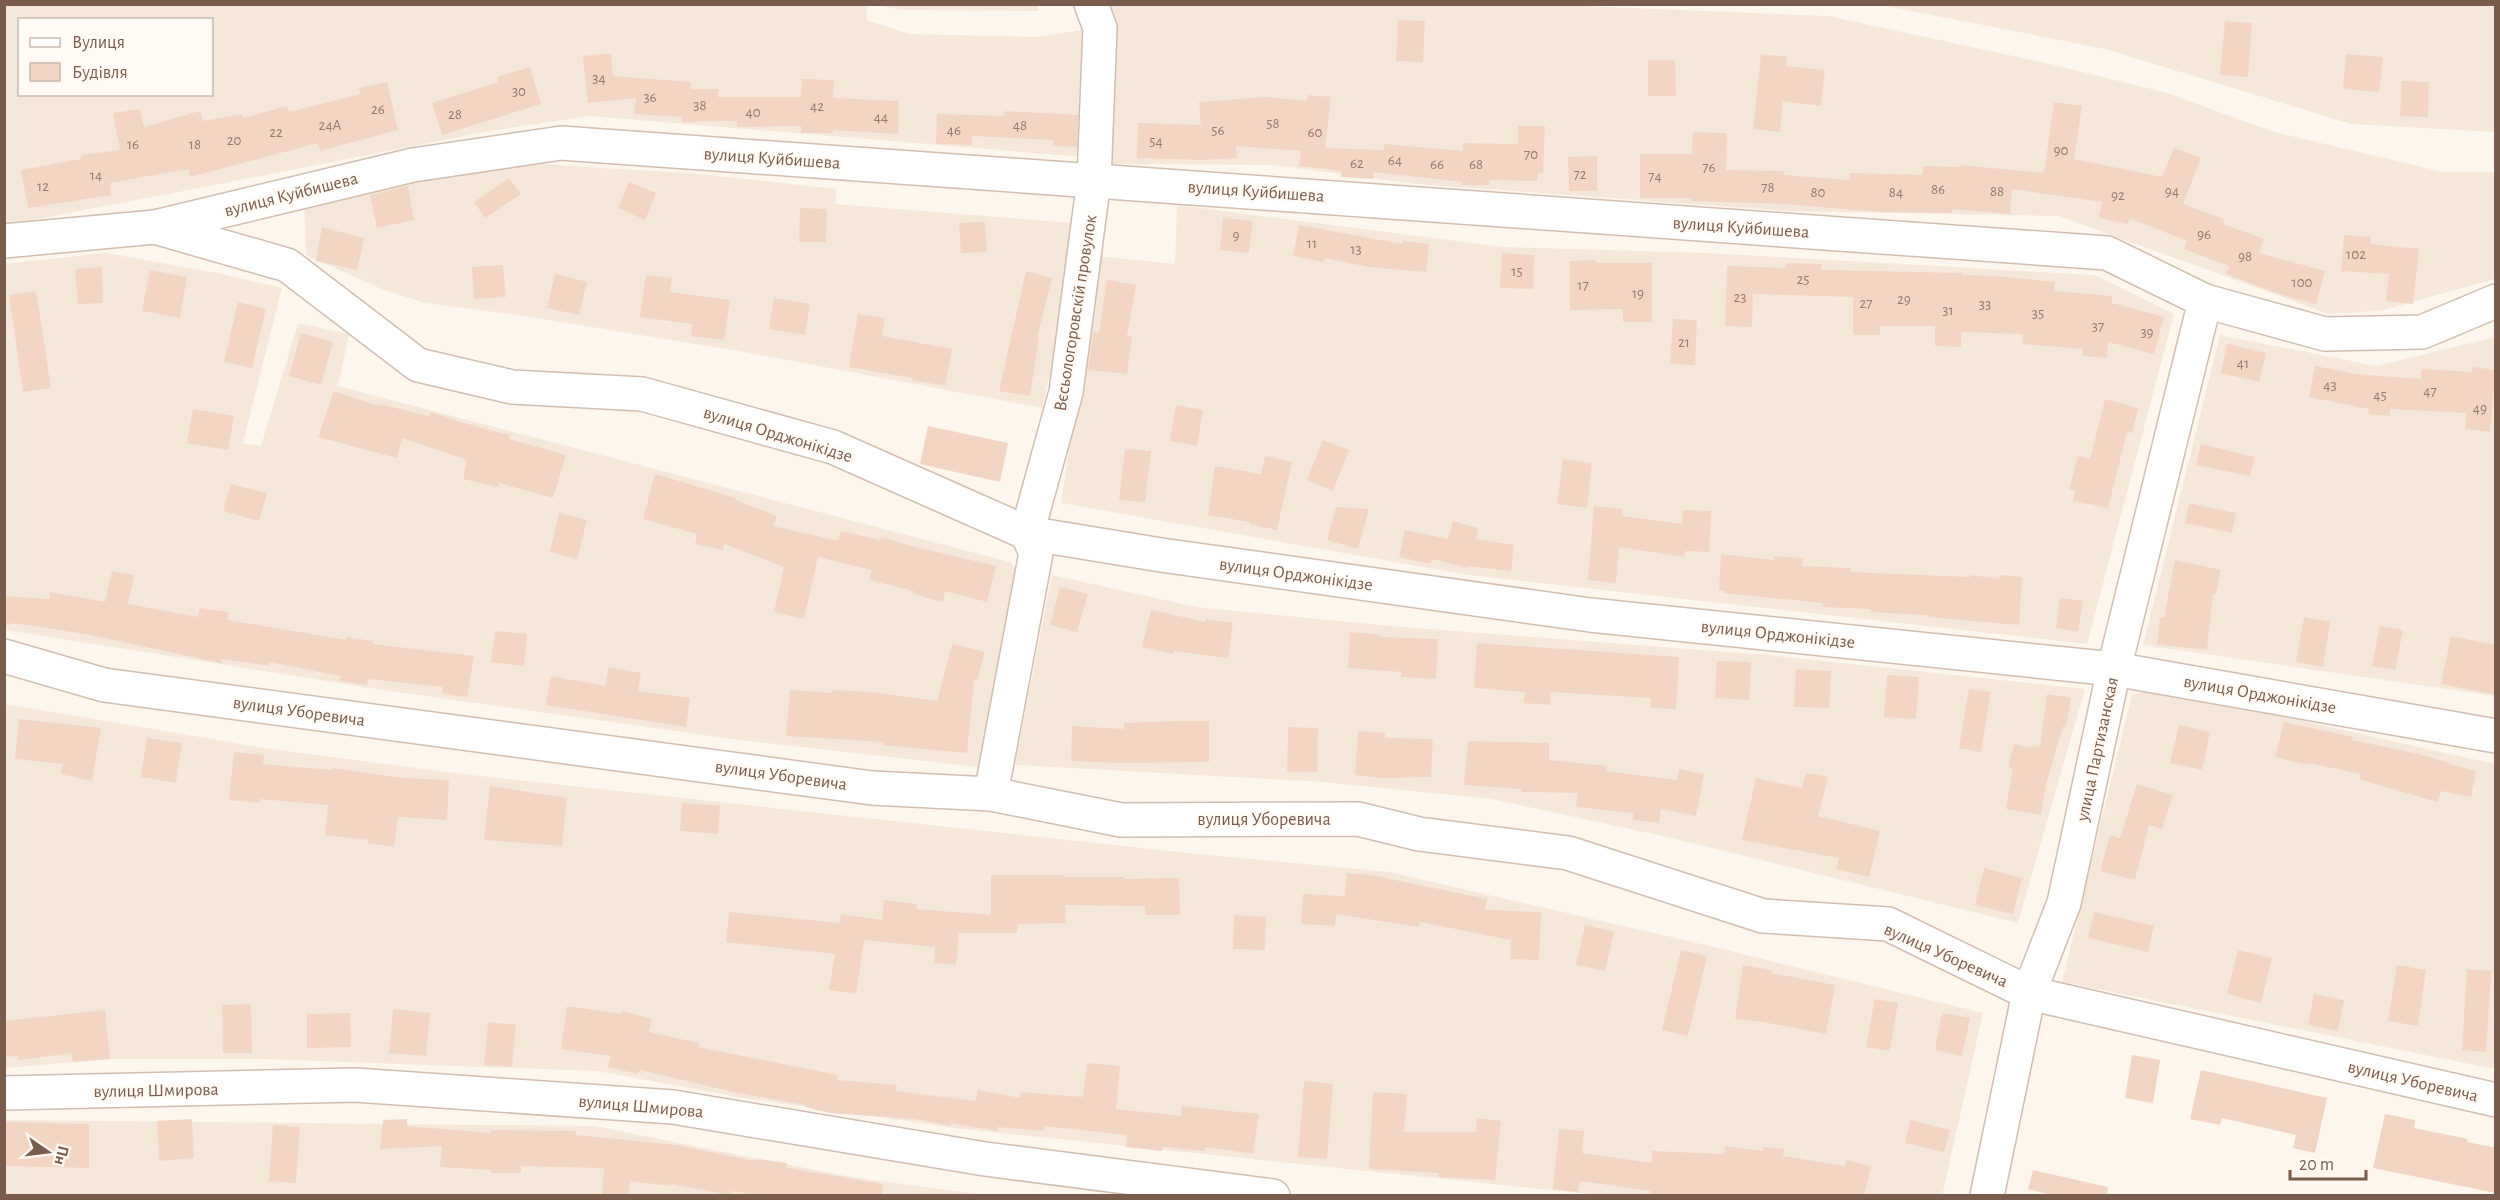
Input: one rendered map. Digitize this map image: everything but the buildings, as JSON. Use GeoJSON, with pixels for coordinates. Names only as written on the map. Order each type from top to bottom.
{"type":"FeatureCollection","features":[{"type":"Feature","properties":{"kind":"street","name":"Вєсьологоровскій провулок"},"geometry":{"type":"LineString","coordinates":[[1027,533],[1066,392],[1094,180],[1100,28],[1091,4]]}},
{"type":"Feature","properties":{"kind":"street","name":"вулиця Куйбишева"},"geometry":{"type":"LineString","coordinates":[[4,241],[155,227],[413,165],[561,143],[2107,253],[2205,301],[2325,334],[2422,332],[2496,301]]}},
{"type":"Feature","properties":{"kind":"street","name":"вулиця Орджонікідзе"},"geometry":{"type":"LineString","coordinates":[[155,227],[287,265],[418,365],[512,387],[642,394],[833,447],[1027,533],[1161,555],[1590,615],[2114,669],[2496,736]]}},
{"type":"Feature","properties":{"kind":"street","name":"улица Партизанская"},"geometry":{"type":"LineString","coordinates":[[1987,1196],[2029,993],[2064,903],[2114,669],[2205,301]]}},
{"type":"Feature","properties":{"kind":"street"},"geometry":{"type":"LineString","coordinates":[[991,794],[1036,553],[1027,533]]}},
{"type":"Feature","properties":{"kind":"street","name":"вулиця Уборевича"},"geometry":{"type":"LineString","coordinates":[[4,656],[104,684],[872,788],[991,794],[1121,820],[1358,819],[1419,834],[1568,853],[1763,916],[1888,924],[2029,993],[2496,1100]]}},
{"type":"Feature","properties":{"kind":"street","name":"вулиця Шмирова"},"geometry":{"type":"LineString","coordinates":[[4,1094],[355,1085],[673,1107],[985,1158],[1273,1196]]}},
{"type":"Feature","properties":{"kind":"shaded area"},"geometry":{"type":"Polygon","coordinates":[[[866,4],[867,20],[909,34],[1035,37],[1083,30],[1083,157],[589,116],[490,131],[127,202],[16,223],[5,223],[4,5],[866,4]]]}},
{"type":"Feature","properties":{"kind":"shaded area"},"geometry":{"type":"Polygon","coordinates":[[[1533,4],[1828,16],[2050,64],[2167,93],[2274,132],[2443,172],[2495,172],[2495,279],[2380,311],[2329,314],[2059,216],[1788,211],[1417,184],[1273,165],[1108,164],[1108,5],[1533,4]]]}},
{"type":"Feature","properties":{"kind":"shaded area"},"geometry":{"type":"Polygon","coordinates":[[[878,5],[1038,5],[1038,11],[900,10],[878,5]]]}},
{"type":"Feature","properties":{"kind":"shaded area"},"geometry":{"type":"Polygon","coordinates":[[[1881,5],[2495,5],[2495,132],[2351,124],[2105,49],[1881,5]]]}},
{"type":"Feature","properties":{"kind":"shaded area"},"geometry":{"type":"Polygon","coordinates":[[[541,164],[699,174],[837,189],[835,204],[1073,223],[1072,276],[1042,408],[750,353],[525,316],[425,303],[384,290],[306,255],[304,196],[541,164]]]}},
{"type":"Feature","properties":{"kind":"shaded area"},"geometry":{"type":"Polygon","coordinates":[[[1177,205],[1503,247],[1708,253],[2095,275],[2174,314],[2087,644],[1468,575],[1061,503],[1098,256],[1175,264],[1177,205]]]}},
{"type":"Feature","properties":{"kind":"shaded area"},"geometry":{"type":"Polygon","coordinates":[[[106,253],[222,274],[282,288],[243,443],[261,446],[298,323],[349,334],[338,386],[1010,562],[1018,571],[978,767],[739,740],[383,690],[5,630],[4,264],[106,253]]]}},
{"type":"Feature","properties":{"kind":"shaded area"},"geometry":{"type":"Polygon","coordinates":[[[2220,335],[2376,366],[2495,337],[2495,696],[2143,645],[2220,335]]]}},
{"type":"Feature","properties":{"kind":"shaded area"},"geometry":{"type":"Polygon","coordinates":[[[1052,575],[1196,607],[1390,626],[1767,655],[2085,689],[2018,923],[1667,837],[1492,799],[1323,782],[1015,765],[1052,575]]]}},
{"type":"Feature","properties":{"kind":"shaded area"},"geometry":{"type":"Polygon","coordinates":[[[2155,688],[2495,764],[2495,1069],[2062,982],[2132,695],[2155,688]]]}},
{"type":"Feature","properties":{"kind":"shaded area"},"geometry":{"type":"Polygon","coordinates":[[[4,704],[271,749],[462,774],[1197,854],[1390,872],[1710,946],[1983,1013],[1942,1196],[1599,1195],[962,1129],[744,1098],[597,1071],[262,1059],[110,1059],[5,1068],[4,704]]]}},
{"type":"Feature","properties":{"kind":"shaded area"},"geometry":{"type":"Polygon","coordinates":[[[5,1120],[594,1126],[851,1177],[985,1195],[5,1196],[5,1120]]]}}]}
